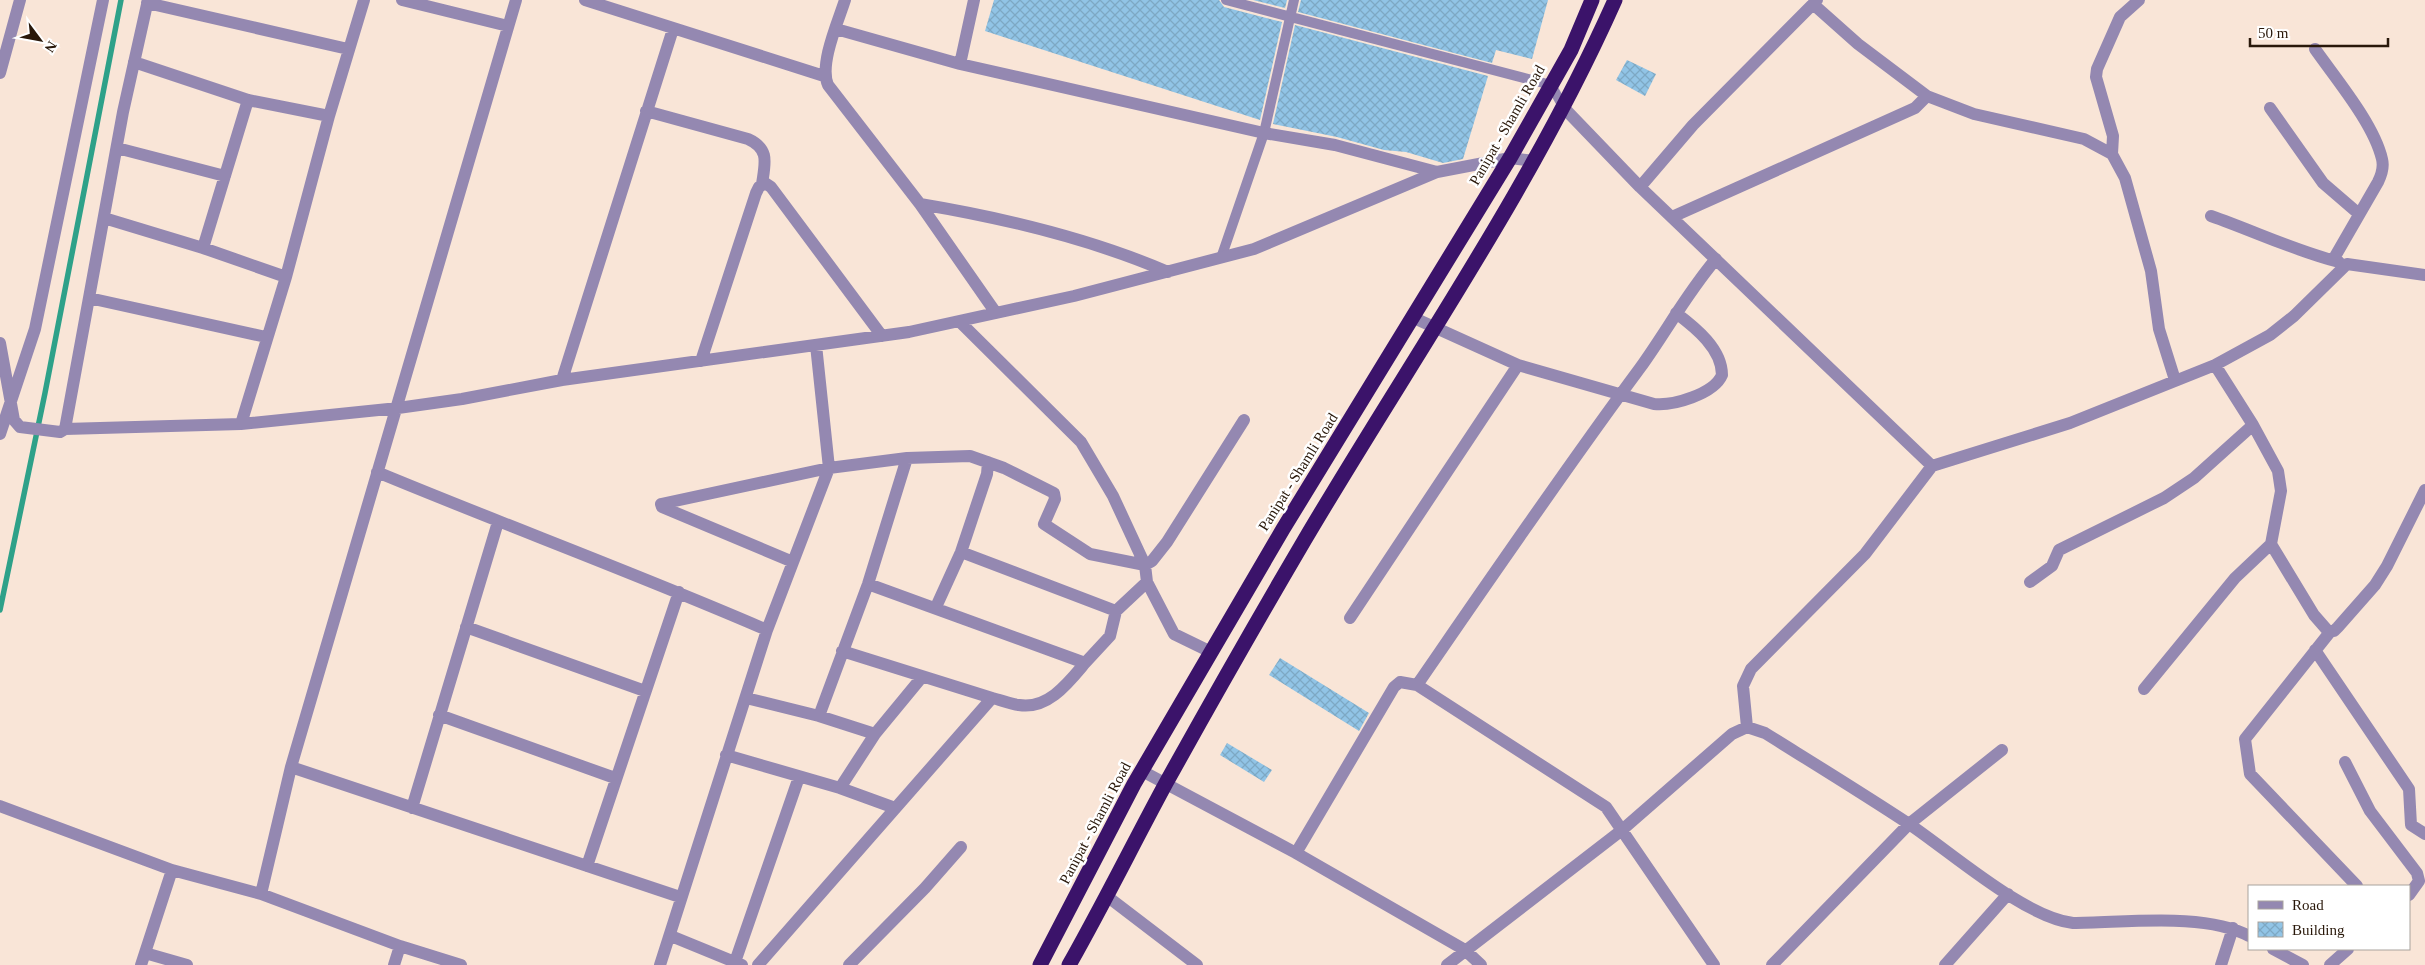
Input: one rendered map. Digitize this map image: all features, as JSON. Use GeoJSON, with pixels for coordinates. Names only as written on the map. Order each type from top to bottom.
{"type":"FeatureCollection","features":[{"type":"Feature","properties":{"kind":"highway","name":"Panipat - Shamli Road"},"geometry":{"type":"LineString","coordinates":[[1040,965],[1142,771],[1283,529],[1414,318],[1510,158],[1571,50],[1592,0]]}},
{"type":"Feature","properties":{"kind":"highway"},"geometry":{"type":"LineString","coordinates":[[1069,965],[1108,897],[1166,784],[1304,540],[1535,161],[1564,108],[1615,0]]}},
{"type":"Feature","properties":{"kind":"street"},"geometry":{"type":"LineString","coordinates":[[0,72],[20,0]]}},
{"type":"Feature","properties":{"kind":"street"},"geometry":{"type":"LineString","coordinates":[[0,434],[35,329],[103,0]]}},
{"type":"Feature","properties":{"kind":"street"},"geometry":{"type":"LineString","coordinates":[[242,424],[266,337],[286,277],[348,49],[364,0]]}},
{"type":"Feature","properties":{"kind":"street"},"geometry":{"type":"LineString","coordinates":[[402,0],[508,26]]}},
{"type":"Feature","properties":{"kind":"street"},"geometry":{"type":"LineString","coordinates":[[261,894],[292,767],[516,0]]}},
{"type":"Feature","properties":{"kind":"street"},"geometry":{"type":"LineString","coordinates":[[585,0],[824,76]]}},
{"type":"Feature","properties":{"kind":"street"},"geometry":{"type":"LineString","coordinates":[[845,0],[824,76],[833,93],[920,204],[996,313]]}},
{"type":"Feature","properties":{"kind":"street"},"geometry":{"type":"LineString","coordinates":[[960,64],[974,0]]}},
{"type":"Feature","properties":{"kind":"street"},"geometry":{"type":"LineString","coordinates":[[2112,154],[2113,136],[2096,77],[2097,69],[2120,17],[2139,0]]}},
{"type":"Feature","properties":{"kind":"street"},"geometry":{"type":"LineString","coordinates":[[62,431],[134,62],[148,2],[348,49]]}},
{"type":"Feature","properties":{"kind":"street"},"geometry":{"type":"LineString","coordinates":[[1640,187],[1694,125],[1815,2],[1858,44],[1927,96],[1974,114],[2084,139],[2112,154],[2119,165],[2128,188],[2151,271],[2159,329],[2174,380]]}},
{"type":"Feature","properties":{"kind":"street"},"geometry":{"type":"LineString","coordinates":[[562,380],[673,28]]}},
{"type":"Feature","properties":{"kind":"street"},"geometry":{"type":"LineString","coordinates":[[836,29],[960,64],[1264,133],[1335,145],[1437,172]]}},
{"type":"Feature","properties":{"kind":"street"},"geometry":{"type":"LineString","coordinates":[[2315,49],[2357,109],[2377,146],[2382,160],[2382,174],[2333,260]]}},
{"type":"Feature","properties":{"kind":"street"},"geometry":{"type":"LineString","coordinates":[[134,62],[248,100],[329,116]]}},
{"type":"Feature","properties":{"kind":"street"},"geometry":{"type":"LineString","coordinates":[[1672,217],[1910,110],[1927,96]]}},
{"type":"Feature","properties":{"kind":"street"},"geometry":{"type":"LineString","coordinates":[[202,248],[248,100]]}},
{"type":"Feature","properties":{"kind":"street"},"geometry":{"type":"LineString","coordinates":[[1564,108],[1640,187],[1932,466]]}},
{"type":"Feature","properties":{"kind":"street"},"geometry":{"type":"LineString","coordinates":[[2270,108],[2323,183],[2359,214]]}},
{"type":"Feature","properties":{"kind":"street"},"geometry":{"type":"LineString","coordinates":[[646,111],[748,139],[758,144],[763,151],[765,164],[762,184],[756,193],[701,361]]}},
{"type":"Feature","properties":{"kind":"street"},"geometry":{"type":"LineString","coordinates":[[117,148],[224,176]]}},
{"type":"Feature","properties":{"kind":"street"},"geometry":{"type":"LineString","coordinates":[[0,343],[14,420],[20,426],[62,431],[242,424],[398,408],[562,380],[882,336],[996,313],[1168,272],[1254,249],[1437,172],[1510,158],[1535,161]]}},
{"type":"Feature","properties":{"kind":"street"},"geometry":{"type":"LineString","coordinates":[[762,184],[768,184],[772,187],[882,336]]}},
{"type":"Feature","properties":{"kind":"street"},"geometry":{"type":"LineString","coordinates":[[920,204],[985,215],[1052,233],[1132,256],[1168,272]]}},
{"type":"Feature","properties":{"kind":"street"},"geometry":{"type":"LineString","coordinates":[[2211,216],[2264,235],[2312,256],[2347,264],[2425,274]]}},
{"type":"Feature","properties":{"kind":"street"},"geometry":{"type":"LineString","coordinates":[[104,218],[202,248],[286,277]]}},
{"type":"Feature","properties":{"kind":"street"},"geometry":{"type":"LineString","coordinates":[[1417,685],[1584,443],[1621,393],[1693,286],[1716,259]]}},
{"type":"Feature","properties":{"kind":"street"},"geometry":{"type":"LineString","coordinates":[[1747,727],[1743,686],[1751,669],[1865,554],[1932,466],[2070,423],[2215,364],[2270,335],[2282,326],[2347,264]]}},
{"type":"Feature","properties":{"kind":"street"},"geometry":{"type":"LineString","coordinates":[[89,298],[266,337]]}},
{"type":"Feature","properties":{"kind":"street"},"geometry":{"type":"LineString","coordinates":[[1414,318],[1434,329],[1518,365],[1654,404],[1667,405],[1684,400],[1712,387],[1720,380],[1722,369],[1718,355],[1691,324],[1676,313]]}},
{"type":"Feature","properties":{"kind":"street"},"geometry":{"type":"LineString","coordinates":[[958,321],[1081,442],[1113,496],[1145,565],[1147,582],[1174,634],[1211,652]]}},
{"type":"Feature","properties":{"kind":"street"},"geometry":{"type":"LineString","coordinates":[[660,965],[671,936],[680,898],[767,630],[830,468],[816,345]]}},
{"type":"Feature","properties":{"kind":"street"},"geometry":{"type":"LineString","coordinates":[[2144,689],[2235,578],[2271,544],[2280,500],[2278,471],[2253,425],[2215,364]]}},
{"type":"Feature","properties":{"kind":"street"},"geometry":{"type":"LineString","coordinates":[[1350,618],[1518,365]]}},
{"type":"Feature","properties":{"kind":"street"},"geometry":{"type":"LineString","coordinates":[[793,562],[681,516],[662,507],[661,504],[830,468],[907,458],[970,456],[1004,468],[1054,493],[1055,499],[1044,522],[1045,525],[1098,557],[1145,565],[1152,561],[1167,542],[1244,420]]}},
{"type":"Feature","properties":{"kind":"street"},"geometry":{"type":"LineString","coordinates":[[2030,582],[2052,566],[2059,550],[2164,498],[2194,478],[2253,425]]}},
{"type":"Feature","properties":{"kind":"street"},"geometry":{"type":"LineString","coordinates":[[819,716],[868,584],[907,458]]}},
{"type":"Feature","properties":{"kind":"street"},"geometry":{"type":"LineString","coordinates":[[936,607],[961,552],[987,474],[988,462]]}},
{"type":"Feature","properties":{"kind":"street"},"geometry":{"type":"LineString","coordinates":[[377,472],[498,522],[679,592],[767,630]]}},
{"type":"Feature","properties":{"kind":"street"},"geometry":{"type":"LineString","coordinates":[[2356,885],[2250,774],[2245,739],[2330,632],[2338,627],[2374,585],[2398,547],[2425,490]]}},
{"type":"Feature","properties":{"kind":"street"},"geometry":{"type":"LineString","coordinates":[[412,808],[498,522]]}},
{"type":"Feature","properties":{"kind":"street"},"geometry":{"type":"LineString","coordinates":[[2271,544],[2314,615],[2330,632]]}},
{"type":"Feature","properties":{"kind":"street"},"geometry":{"type":"LineString","coordinates":[[961,552],[1116,611]]}},
{"type":"Feature","properties":{"kind":"street"},"geometry":{"type":"LineString","coordinates":[[842,651],[992,698],[1020,706],[1030,705],[1055,696],[1110,636],[1116,611],[1147,582]]}},
{"type":"Feature","properties":{"kind":"street"},"geometry":{"type":"LineString","coordinates":[[868,584],[936,607],[1085,663]]}},
{"type":"Feature","properties":{"kind":"street"},"geometry":{"type":"LineString","coordinates":[[586,866],[679,592]]}},
{"type":"Feature","properties":{"kind":"street"},"geometry":{"type":"LineString","coordinates":[[466,627],[645,691]]}},
{"type":"Feature","properties":{"kind":"street"},"geometry":{"type":"LineString","coordinates":[[2315,650],[2409,789],[2411,825],[2425,834]]}},
{"type":"Feature","properties":{"kind":"street"},"geometry":{"type":"LineString","coordinates":[[840,788],[875,734],[922,677]]}},
{"type":"Feature","properties":{"kind":"street"},"geometry":{"type":"LineString","coordinates":[[1296,854],[1394,687],[1400,682],[1417,685],[1601,803],[1622,830],[1714,965]]}},
{"type":"Feature","properties":{"kind":"street"},"geometry":{"type":"LineString","coordinates":[[746,698],[819,716],[875,734]]}},
{"type":"Feature","properties":{"kind":"street"},"geometry":{"type":"LineString","coordinates":[[758,965],[992,698]]}},
{"type":"Feature","properties":{"kind":"street"},"geometry":{"type":"LineString","coordinates":[[440,715],[615,778]]}},
{"type":"Feature","properties":{"kind":"street"},"geometry":{"type":"LineString","coordinates":[[1447,965],[1622,830],[1732,734],[1747,727],[1765,733],[1909,824],[2008,894],[2063,922],[2195,922],[2233,928],[2248,936]]}},
{"type":"Feature","properties":{"kind":"street"},"geometry":{"type":"LineString","coordinates":[[1772,965],[1909,824],[2002,750]]}},
{"type":"Feature","properties":{"kind":"street"},"geometry":{"type":"LineString","coordinates":[[726,755],[840,788],[895,808]]}},
{"type":"Feature","properties":{"kind":"street"},"geometry":{"type":"LineString","coordinates":[[2345,762],[2370,811],[2418,874],[2419,881],[2410,894]]}},
{"type":"Feature","properties":{"kind":"street"},"geometry":{"type":"LineString","coordinates":[[292,767],[680,898]]}},
{"type":"Feature","properties":{"kind":"street"},"geometry":{"type":"LineString","coordinates":[[1142,771],[1296,854],[1465,950],[1480,965]]}},
{"type":"Feature","properties":{"kind":"street"},"geometry":{"type":"LineString","coordinates":[[671,936],[739,964],[799,777]]}},
{"type":"Feature","properties":{"kind":"street"},"geometry":{"type":"LineString","coordinates":[[0,806],[172,870],[261,894],[400,946],[461,965]]}},
{"type":"Feature","properties":{"kind":"street"},"geometry":{"type":"LineString","coordinates":[[849,965],[925,888],[961,847]]}},
{"type":"Feature","properties":{"kind":"street"},"geometry":{"type":"LineString","coordinates":[[172,870],[143,959],[187,965]]}},
{"type":"Feature","properties":{"kind":"street"},"geometry":{"type":"LineString","coordinates":[[1945,965],[2008,894]]}},
{"type":"Feature","properties":{"kind":"street"},"geometry":{"type":"LineString","coordinates":[[1108,897],[1197,965]]}},
{"type":"Feature","properties":{"kind":"street"},"geometry":{"type":"LineString","coordinates":[[2220,965],[2233,928]]}},
{"type":"Feature","properties":{"kind":"street"},"geometry":{"type":"LineString","coordinates":[[394,965],[400,946]]}},
{"type":"Feature","properties":{"kind":"street"},"geometry":{"type":"LineString","coordinates":[[2275,950],[2303,965]]}},
{"type":"Feature","properties":{"kind":"street"},"geometry":{"type":"LineString","coordinates":[[2330,965],[2347,950]]}},
{"type":"Feature","properties":{"kind":"lane"},"geometry":{"type":"LineString","coordinates":[[1226,0],[1551,85],[1564,108]]}},
{"type":"Feature","properties":{"kind":"lane"},"geometry":{"type":"LineString","coordinates":[[1221,258],[1264,133],[1294,0]]}},
{"type":"Feature","properties":{"kind":"building"},"geometry":{"type":"Polygon","coordinates":[[[994,0],[1219,0],[1224,7],[1282,22],[1260,120],[985,31],[994,0]]]}},
{"type":"Feature","properties":{"kind":"building"},"geometry":{"type":"Polygon","coordinates":[[[1253,0],[1287,0],[1285,8],[1253,0]]]}},
{"type":"Feature","properties":{"kind":"building"},"geometry":{"type":"Polygon","coordinates":[[[1301,0],[1548,0],[1532,59],[1496,50],[1492,63],[1298,12],[1301,0]]]}},
{"type":"Feature","properties":{"kind":"building"},"geometry":{"type":"Polygon","coordinates":[[[1295,25],[1488,76],[1463,159],[1443,163],[1406,152],[1384,150],[1337,137],[1273,124],[1295,25]]]}},
{"type":"Feature","properties":{"kind":"building"},"geometry":{"type":"Polygon","coordinates":[[[1627,60],[1656,74],[1645,96],[1616,80],[1627,60]]]}},
{"type":"Feature","properties":{"kind":"building"},"geometry":{"type":"Polygon","coordinates":[[[1280,658],[1369,713],[1359,731],[1269,675],[1280,658]]]}},
{"type":"Feature","properties":{"kind":"building"},"geometry":{"type":"Polygon","coordinates":[[[1227,743],[1272,770],[1264,782],[1220,755],[1227,743]]]}},
{"type":"Feature","properties":{"kind":"waterway"},"geometry":{"type":"LineString","coordinates":[[0,610],[45,393],[121,0]]}}]}
